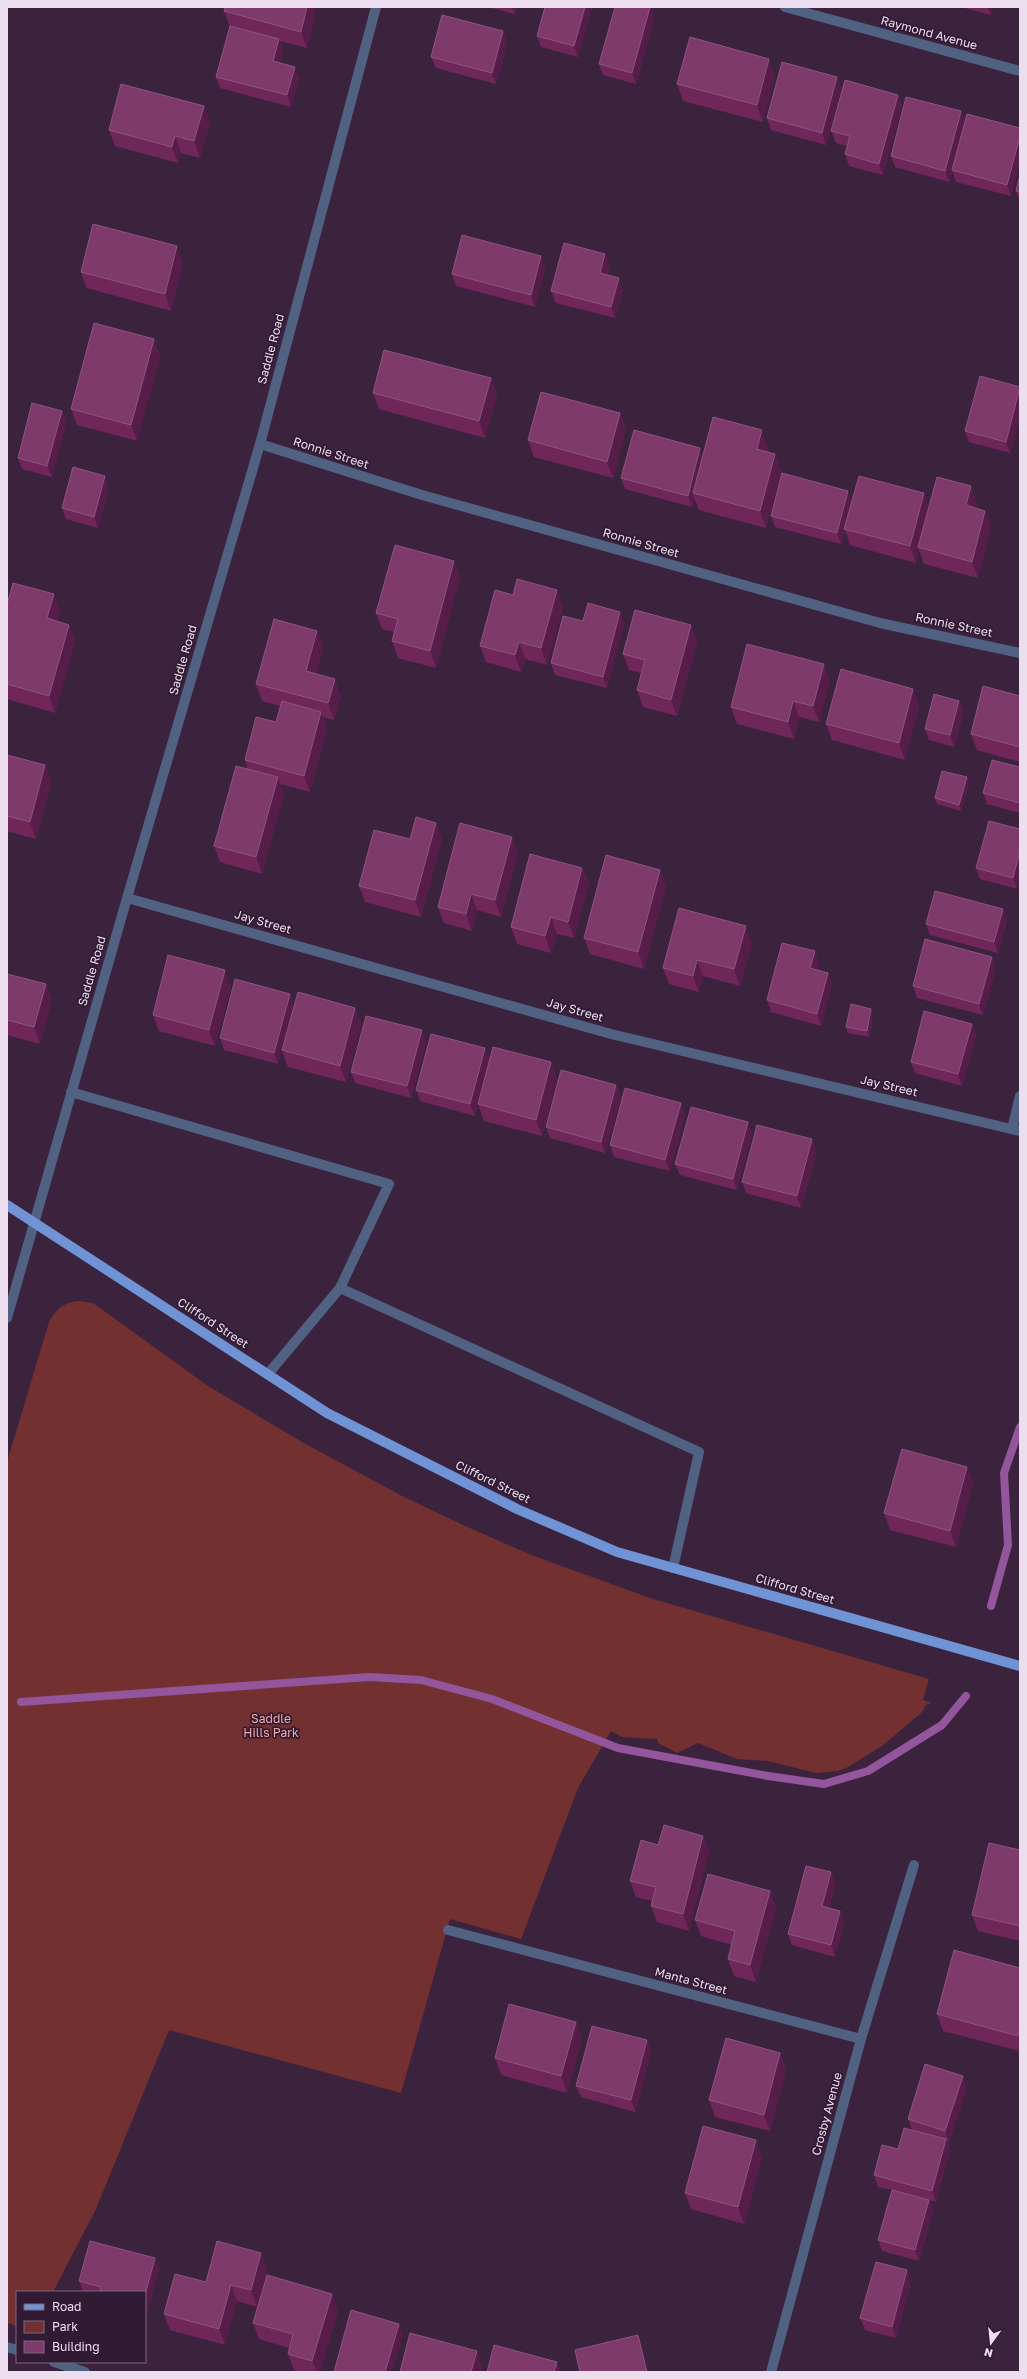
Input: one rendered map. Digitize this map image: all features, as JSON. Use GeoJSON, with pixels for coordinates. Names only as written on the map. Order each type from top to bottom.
{"type":"FeatureCollection","features":[{"type":"Feature","properties":{"kind":"main road","name":"Clifford Street"},"geometry":{"type":"LineString","coordinates":[[7,1205],[34,1221],[327,1413],[517,1510],[617,1552],[1020,1666]]}},
{"type":"Feature","properties":{"kind":"street","name":"Saddle Road"},"geometry":{"type":"LineString","coordinates":[[7,1318],[127,898],[260,444],[376,7]]}},
{"type":"Feature","properties":{"kind":"street","name":"Raymond Avenue"},"geometry":{"type":"LineString","coordinates":[[784,7],[1020,71]]}},
{"type":"Feature","properties":{"kind":"street","name":"Ronnie Street"},"geometry":{"type":"LineString","coordinates":[[260,444],[422,495],[880,623],[1020,653]]}},
{"type":"Feature","properties":{"kind":"street","name":"Jay Street"},"geometry":{"type":"LineString","coordinates":[[127,898],[611,1034],[1016,1130]]}},
{"type":"Feature","properties":{"kind":"street"},"geometry":{"type":"LineString","coordinates":[[71,1092],[389,1184],[340,1288],[268,1374]]}},
{"type":"Feature","properties":{"kind":"street"},"geometry":{"type":"LineString","coordinates":[[1016,1130],[1020,1096]]}},
{"type":"Feature","properties":{"kind":"street"},"geometry":{"type":"LineString","coordinates":[[340,1288],[699,1452],[673,1568]]}},
{"type":"Feature","properties":{"kind":"street","name":"Crosby Avenue"},"geometry":{"type":"LineString","coordinates":[[772,2372],[861,2039],[914,1865]]}},
{"type":"Feature","properties":{"kind":"street","name":"Manta Street"},"geometry":{"type":"LineString","coordinates":[[448,1930],[861,2039]]}},
{"type":"Feature","properties":{"kind":"street"},"geometry":{"type":"LineString","coordinates":[[57,2363],[85,2372]]}},
{"type":"Feature","properties":{"kind":"green space","name":"Saddle Hills Park"},"geometry":{"type":"Polygon","coordinates":[[[79,1301],[93,1303],[208,1386],[302,1442],[402,1496],[463,1525],[531,1555],[653,1599],[929,1679],[923,1700],[932,1703],[926,1705],[922,1712],[882,1746],[848,1767],[838,1771],[816,1773],[768,1761],[737,1759],[698,1743],[677,1753],[658,1743],[657,1739],[622,1737],[611,1731],[578,1788],[521,1939],[450,1919],[401,2093],[169,2030],[96,2209],[54,2291],[16,2291],[16,2326],[7,2323],[7,1462],[49,1322],[61,1307],[79,1301]]]}},
{"type":"Feature","properties":{"kind":"building"},"geometry":{"type":"Polygon","coordinates":[[[225,7],[307,7],[301,32],[224,11],[225,7]]]}},
{"type":"Feature","properties":{"kind":"building"},"geometry":{"type":"Polygon","coordinates":[[[545,7],[585,7],[574,46],[537,36],[545,7]]]}},
{"type":"Feature","properties":{"kind":"building"},"geometry":{"type":"Polygon","coordinates":[[[615,7],[650,7],[632,73],[599,64],[615,7]]]}},
{"type":"Feature","properties":{"kind":"building"},"geometry":{"type":"Polygon","coordinates":[[[442,15],[503,31],[492,73],[431,57],[442,15]]]}},
{"type":"Feature","properties":{"kind":"building"},"geometry":{"type":"Polygon","coordinates":[[[230,26],[279,39],[273,61],[295,67],[287,95],[216,77],[230,26]]]}},
{"type":"Feature","properties":{"kind":"building"},"geometry":{"type":"Polygon","coordinates":[[[690,37],[769,59],[757,105],[677,84],[690,37]]]}},
{"type":"Feature","properties":{"kind":"building"},"geometry":{"type":"Polygon","coordinates":[[[782,62],[837,77],[822,133],[767,118],[782,62]]]}},
{"type":"Feature","properties":{"kind":"building"},"geometry":{"type":"Polygon","coordinates":[[[845,80],[898,95],[879,164],[845,154],[850,136],[831,131],[845,80]]]}},
{"type":"Feature","properties":{"kind":"building"},"geometry":{"type":"Polygon","coordinates":[[[121,84],[204,106],[194,141],[175,136],[172,147],[109,130],[121,84]]]}},
{"type":"Feature","properties":{"kind":"building"},"geometry":{"type":"Polygon","coordinates":[[[906,97],[961,111],[945,171],[891,156],[906,97]]]}},
{"type":"Feature","properties":{"kind":"building"},"geometry":{"type":"Polygon","coordinates":[[[967,114],[1020,128],[1020,136],[1007,185],[952,170],[967,114]]]}},
{"type":"Feature","properties":{"kind":"building"},"geometry":{"type":"Polygon","coordinates":[[[1020,175],[1020,192],[1016,191],[1020,175]]]}},
{"type":"Feature","properties":{"kind":"building"},"geometry":{"type":"Polygon","coordinates":[[[93,224],[177,246],[165,294],[81,272],[93,224]]]}},
{"type":"Feature","properties":{"kind":"building"},"geometry":{"type":"Polygon","coordinates":[[[462,235],[541,256],[531,295],[452,274],[462,235]]]}},
{"type":"Feature","properties":{"kind":"building"},"geometry":{"type":"Polygon","coordinates":[[[564,243],[605,254],[600,273],[619,278],[611,307],[551,291],[564,243]]]}},
{"type":"Feature","properties":{"kind":"building"},"geometry":{"type":"Polygon","coordinates":[[[94,323],[154,339],[131,425],[71,409],[94,323]]]}},
{"type":"Feature","properties":{"kind":"building"},"geometry":{"type":"Polygon","coordinates":[[[384,350],[491,378],[479,421],[373,393],[384,350]]]}},
{"type":"Feature","properties":{"kind":"building"},"geometry":{"type":"Polygon","coordinates":[[[980,376],[1020,387],[1006,442],[965,431],[980,376]]]}},
{"type":"Feature","properties":{"kind":"building"},"geometry":{"type":"Polygon","coordinates":[[[541,392],[620,413],[607,462],[528,440],[541,392]]]}},
{"type":"Feature","properties":{"kind":"building"},"geometry":{"type":"Polygon","coordinates":[[[32,403],[62,411],[47,466],[18,458],[32,403]]]}},
{"type":"Feature","properties":{"kind":"building"},"geometry":{"type":"Polygon","coordinates":[[[713,417],[762,430],[757,449],[775,454],[760,511],[693,493],[713,417]]]}},
{"type":"Feature","properties":{"kind":"building"},"geometry":{"type":"Polygon","coordinates":[[[634,430],[700,448],[688,496],[621,478],[634,430]]]}},
{"type":"Feature","properties":{"kind":"building"},"geometry":{"type":"Polygon","coordinates":[[[73,467],[105,476],[94,517],[62,508],[73,467]]]}},
{"type":"Feature","properties":{"kind":"building"},"geometry":{"type":"Polygon","coordinates":[[[782,473],[848,491],[837,533],[771,516],[782,473]]]}},
{"type":"Feature","properties":{"kind":"building"},"geometry":{"type":"Polygon","coordinates":[[[859,476],[924,493],[910,546],[844,529],[859,476]]]}},
{"type":"Feature","properties":{"kind":"building"},"geometry":{"type":"Polygon","coordinates":[[[937,477],[971,486],[966,505],[985,511],[972,562],[918,547],[937,477]]]}},
{"type":"Feature","properties":{"kind":"building"},"geometry":{"type":"Polygon","coordinates":[[[395,545],[454,561],[430,651],[392,641],[398,619],[376,613],[395,545]]]}},
{"type":"Feature","properties":{"kind":"building"},"geometry":{"type":"Polygon","coordinates":[[[517,579],[557,590],[541,648],[519,642],[515,655],[480,646],[495,590],[513,595],[517,579]]]}},
{"type":"Feature","properties":{"kind":"building"},"geometry":{"type":"Polygon","coordinates":[[[13,583],[54,594],[47,618],[69,625],[49,696],[7,684],[7,605],[13,583]]]}},
{"type":"Feature","properties":{"kind":"building"},"geometry":{"type":"Polygon","coordinates":[[[588,603],[620,612],[603,677],[551,663],[563,616],[583,621],[588,603]]]}},
{"type":"Feature","properties":{"kind":"building"},"geometry":{"type":"Polygon","coordinates":[[[635,610],[691,625],[671,700],[637,690],[645,660],[623,654],[635,610]]]}},
{"type":"Feature","properties":{"kind":"building"},"geometry":{"type":"Polygon","coordinates":[[[274,619],[317,631],[306,671],[335,679],[328,703],[256,684],[274,619]]]}},
{"type":"Feature","properties":{"kind":"building"},"geometry":{"type":"Polygon","coordinates":[[[747,644],[824,664],[813,706],[793,701],[788,722],[731,707],[747,644]]]}},
{"type":"Feature","properties":{"kind":"building"},"geometry":{"type":"Polygon","coordinates":[[[841,669],[913,689],[899,743],[826,724],[841,669]]]}},
{"type":"Feature","properties":{"kind":"building"},"geometry":{"type":"Polygon","coordinates":[[[983,686],[1020,696],[1020,747],[971,734],[983,686]]]}},
{"type":"Feature","properties":{"kind":"building"},"geometry":{"type":"Polygon","coordinates":[[[934,694],[959,701],[950,735],[925,729],[934,694]]]}},
{"type":"Feature","properties":{"kind":"building"},"geometry":{"type":"Polygon","coordinates":[[[282,701],[321,712],[304,776],[245,760],[256,717],[276,722],[282,701]]]}},
{"type":"Feature","properties":{"kind":"building"},"geometry":{"type":"Polygon","coordinates":[[[7,755],[45,765],[30,822],[7,816],[7,755]]]}},
{"type":"Feature","properties":{"kind":"building"},"geometry":{"type":"Polygon","coordinates":[[[992,760],[1020,767],[1020,803],[983,793],[992,760]]]}},
{"type":"Feature","properties":{"kind":"building"},"geometry":{"type":"Polygon","coordinates":[[[236,766],[278,777],[256,857],[214,846],[236,766]]]}},
{"type":"Feature","properties":{"kind":"building"},"geometry":{"type":"Polygon","coordinates":[[[942,771],[967,777],[959,805],[935,798],[942,771]]]}},
{"type":"Feature","properties":{"kind":"building"},"geometry":{"type":"Polygon","coordinates":[[[416,817],[436,823],[415,900],[359,886],[374,830],[410,839],[416,817]]]}},
{"type":"Feature","properties":{"kind":"building"},"geometry":{"type":"Polygon","coordinates":[[[989,821],[1020,829],[1020,851],[1013,878],[976,868],[989,821]]]}},
{"type":"Feature","properties":{"kind":"building"},"geometry":{"type":"Polygon","coordinates":[[[460,823],[512,837],[495,900],[471,894],[466,914],[438,907],[460,823]]]}},
{"type":"Feature","properties":{"kind":"building"},"geometry":{"type":"Polygon","coordinates":[[[530,854],[582,868],[568,922],[551,917],[545,936],[511,927],[530,854]]]}},
{"type":"Feature","properties":{"kind":"building"},"geometry":{"type":"Polygon","coordinates":[[[606,855],[660,870],[638,952],[584,938],[606,855]]]}},
{"type":"Feature","properties":{"kind":"building"},"geometry":{"type":"Polygon","coordinates":[[[935,891],[1003,909],[994,942],[926,924],[935,891]]]}},
{"type":"Feature","properties":{"kind":"building"},"geometry":{"type":"Polygon","coordinates":[[[679,908],[746,926],[734,969],[697,960],[693,976],[663,968],[679,908]]]}},
{"type":"Feature","properties":{"kind":"building"},"geometry":{"type":"Polygon","coordinates":[[[925,939],[992,957],[979,1004],[913,986],[925,939]]]}},
{"type":"Feature","properties":{"kind":"building"},"geometry":{"type":"Polygon","coordinates":[[[782,943],[815,951],[810,968],[828,973],[817,1014],[767,1000],[782,943]]]}},
{"type":"Feature","properties":{"kind":"building"},"geometry":{"type":"Polygon","coordinates":[[[168,955],[225,970],[209,1030],[153,1015],[168,955]]]}},
{"type":"Feature","properties":{"kind":"building"},"geometry":{"type":"Polygon","coordinates":[[[7,974],[46,984],[34,1027],[7,1020],[7,974]]]}},
{"type":"Feature","properties":{"kind":"building"},"geometry":{"type":"Polygon","coordinates":[[[235,979],[290,994],[274,1053],[220,1038],[235,979]]]}},
{"type":"Feature","properties":{"kind":"building"},"geometry":{"type":"Polygon","coordinates":[[[298,992],[355,1008],[340,1066],[282,1050],[298,992]]]}},
{"type":"Feature","properties":{"kind":"building"},"geometry":{"type":"Polygon","coordinates":[[[851,1004],[871,1009],[867,1031],[846,1027],[851,1004]]]}},
{"type":"Feature","properties":{"kind":"building"},"geometry":{"type":"Polygon","coordinates":[[[924,1011],[972,1024],[958,1074],[911,1062],[924,1011]]]}},
{"type":"Feature","properties":{"kind":"building"},"geometry":{"type":"Polygon","coordinates":[[[366,1016],[422,1030],[407,1086],[351,1072],[366,1016]]]}},
{"type":"Feature","properties":{"kind":"building"},"geometry":{"type":"Polygon","coordinates":[[[431,1034],[485,1048],[470,1104],[416,1090],[431,1034]]]}},
{"type":"Feature","properties":{"kind":"building"},"geometry":{"type":"Polygon","coordinates":[[[493,1047],[551,1062],[536,1120],[478,1104],[493,1047]]]}},
{"type":"Feature","properties":{"kind":"building"},"geometry":{"type":"Polygon","coordinates":[[[561,1070],[616,1085],[601,1142],[546,1127],[561,1070]]]}},
{"type":"Feature","properties":{"kind":"building"},"geometry":{"type":"Polygon","coordinates":[[[625,1088],[681,1103],[665,1160],[610,1145],[625,1088]]]}},
{"type":"Feature","properties":{"kind":"building"},"geometry":{"type":"Polygon","coordinates":[[[691,1107],[748,1122],[733,1179],[675,1164],[691,1107]]]}},
{"type":"Feature","properties":{"kind":"building"},"geometry":{"type":"Polygon","coordinates":[[[757,1125],[812,1139],[797,1196],[742,1182],[757,1125]]]}},
{"type":"Feature","properties":{"kind":"building"},"geometry":{"type":"Polygon","coordinates":[[[902,1449],[967,1467],[950,1531],[884,1513],[902,1449]]]}},
{"type":"Feature","properties":{"kind":"building"},"geometry":{"type":"Polygon","coordinates":[[[664,1825],[703,1836],[683,1914],[651,1906],[656,1887],[630,1881],[641,1840],[658,1845],[664,1825]]]}},
{"type":"Feature","properties":{"kind":"building"},"geometry":{"type":"Polygon","coordinates":[[[989,1843],[1020,1850],[1020,1926],[972,1915],[989,1843]]]}},
{"type":"Feature","properties":{"kind":"building"},"geometry":{"type":"Polygon","coordinates":[[[806,1866],[831,1872],[822,1906],[840,1911],[831,1945],[788,1934],[806,1866]]]}},
{"type":"Feature","properties":{"kind":"building"},"geometry":{"type":"Polygon","coordinates":[[[708,1874],[770,1891],[750,1965],[728,1959],[735,1931],[695,1920],[708,1874]]]}},
{"type":"Feature","properties":{"kind":"building"},"geometry":{"type":"Polygon","coordinates":[[[954,1950],[1020,1968],[1020,2027],[1018,2036],[937,2014],[954,1950]]]}},
{"type":"Feature","properties":{"kind":"building"},"geometry":{"type":"Polygon","coordinates":[[[509,2004],[576,2022],[561,2076],[495,2058],[509,2004]]]}},
{"type":"Feature","properties":{"kind":"building"},"geometry":{"type":"Polygon","coordinates":[[[592,2026],[647,2040],[631,2100],[576,2086],[592,2026]]]}},
{"type":"Feature","properties":{"kind":"building"},"geometry":{"type":"Polygon","coordinates":[[[726,2038],[780,2053],[764,2115],[709,2100],[726,2038]]]}},
{"type":"Feature","properties":{"kind":"building"},"geometry":{"type":"Polygon","coordinates":[[[925,2064],[963,2076],[945,2131],[908,2119],[925,2064]]]}},
{"type":"Feature","properties":{"kind":"building"},"geometry":{"type":"Polygon","coordinates":[[[703,2126],[756,2140],[738,2207],[685,2193],[703,2126]]]}},
{"type":"Feature","properties":{"kind":"building"},"geometry":{"type":"Polygon","coordinates":[[[904,2128],[946,2139],[932,2191],[874,2175],[882,2145],[898,2149],[904,2128]]]}},
{"type":"Feature","properties":{"kind":"building"},"geometry":{"type":"Polygon","coordinates":[[[892,2190],[929,2200],[915,2250],[878,2240],[892,2190]]]}},
{"type":"Feature","properties":{"kind":"building"},"geometry":{"type":"Polygon","coordinates":[[[90,2241],[155,2258],[146,2291],[100,2291],[101,2287],[79,2281],[90,2241]]]}},
{"type":"Feature","properties":{"kind":"building"},"geometry":{"type":"Polygon","coordinates":[[[217,2241],[261,2253],[251,2290],[231,2285],[219,2329],[164,2314],[175,2274],[206,2282],[217,2241]]]}},
{"type":"Feature","properties":{"kind":"building"},"geometry":{"type":"Polygon","coordinates":[[[876,2262],[907,2270],[892,2327],[860,2318],[876,2262]]]}},
{"type":"Feature","properties":{"kind":"building"},"geometry":{"type":"Polygon","coordinates":[[[267,2275],[332,2294],[312,2361],[288,2354],[293,2334],[253,2323],[267,2275]]]}},
{"type":"Feature","properties":{"kind":"building"},"geometry":{"type":"Polygon","coordinates":[[[351,2310],[399,2324],[385,2372],[334,2372],[351,2310]]]}},
{"type":"Feature","properties":{"kind":"building"},"geometry":{"type":"Polygon","coordinates":[[[410,2333],[477,2351],[471,2372],[400,2372],[410,2333]]]}},
{"type":"Feature","properties":{"kind":"building"},"geometry":{"type":"Polygon","coordinates":[[[638,2335],[647,2372],[580,2372],[575,2350],[638,2335]]]}},
{"type":"Feature","properties":{"kind":"building"},"geometry":{"type":"Polygon","coordinates":[[[494,2345],[557,2362],[554,2372],[487,2372],[494,2345]]]}},
{"type":"Feature","properties":{"kind":"waterway"},"geometry":{"type":"LineString","coordinates":[[991,1606],[1008,1545],[1004,1473],[1020,1427]]}},
{"type":"Feature","properties":{"kind":"waterway"},"geometry":{"type":"LineString","coordinates":[[21,1702],[369,1677],[421,1680],[492,1699],[618,1748],[768,1776],[824,1784],[868,1771],[942,1725],[966,1696]]}}]}
